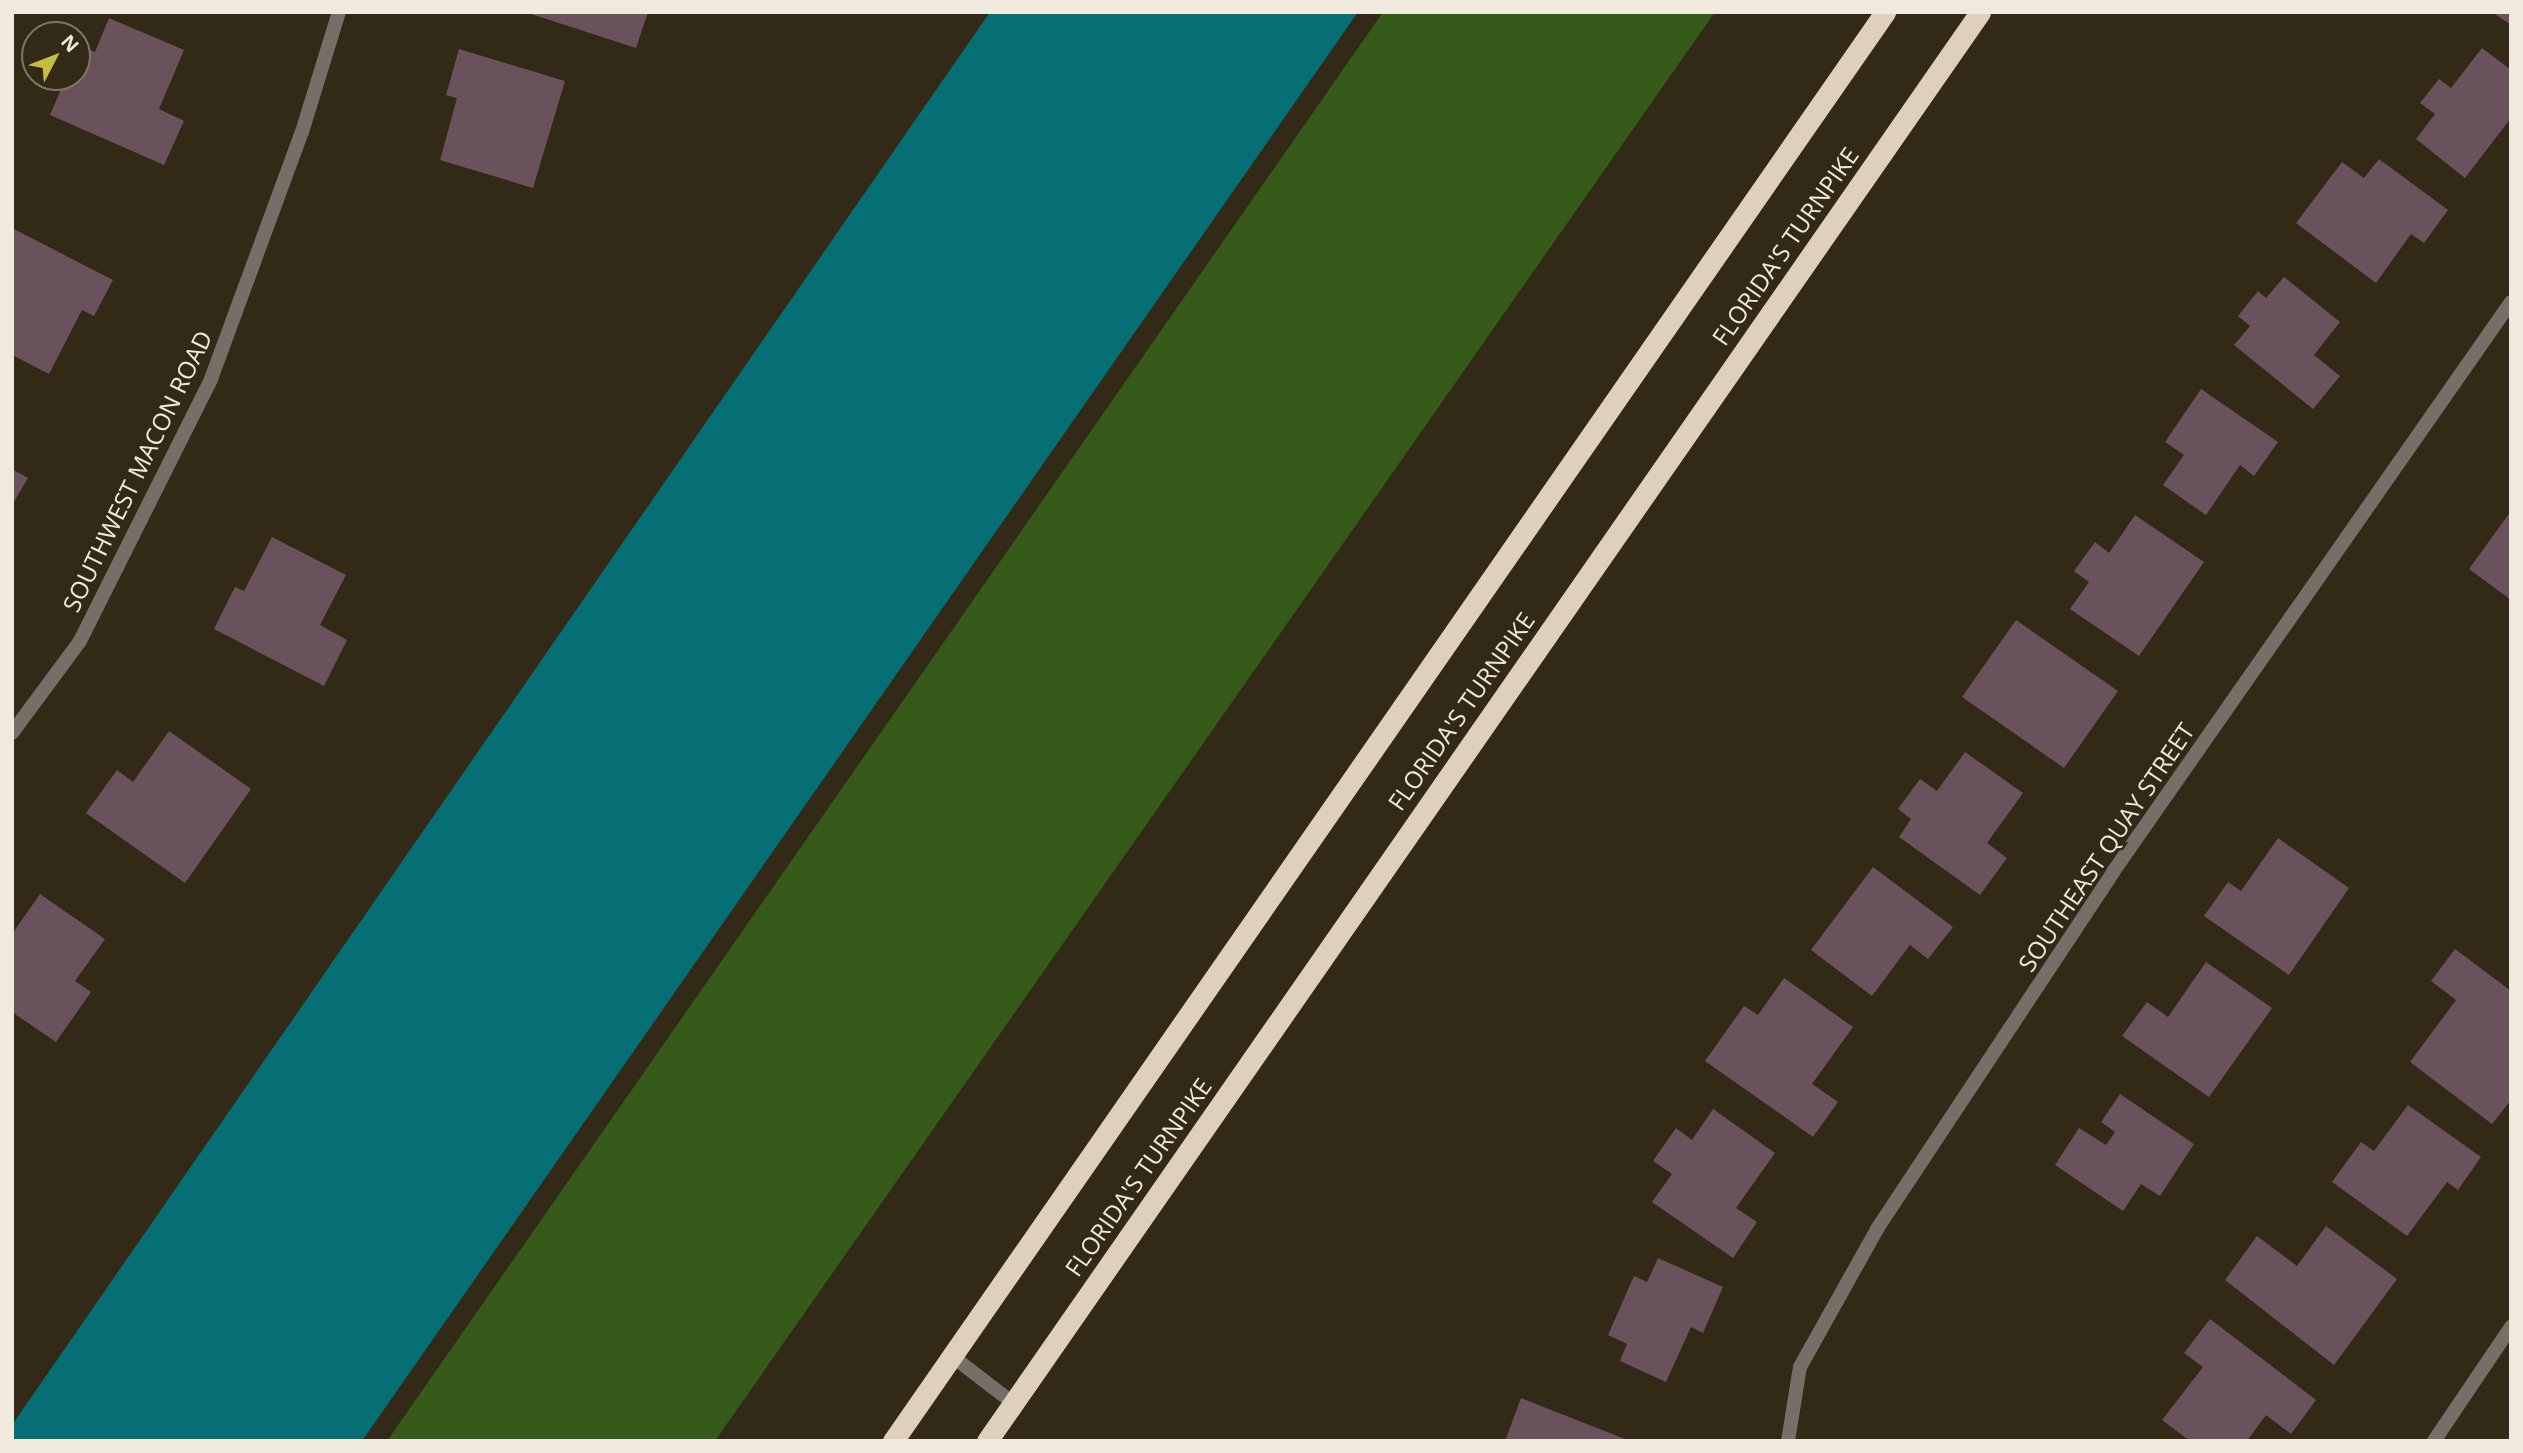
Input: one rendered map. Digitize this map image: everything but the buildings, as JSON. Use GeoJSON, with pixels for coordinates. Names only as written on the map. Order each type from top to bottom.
{"type":"FeatureCollection","features":[{"type":"Feature","properties":{"kind":"highway","name":"FLORIDA'S TURNPIKE"},"geometry":{"type":"LineString","coordinates":[[893,1441],[1885,12]]}},
{"type":"Feature","properties":{"kind":"highway","name":"FLORIDA'S TURNPIKE"},"geometry":{"type":"LineString","coordinates":[[986,1441],[1980,12]]}},
{"type":"Feature","properties":{"kind":"street","name":"SOUTHWEST MACON ROAD"},"geometry":{"type":"LineString","coordinates":[[12,733],[80,641],[211,379],[302,132],[339,12]]}},
{"type":"Feature","properties":{"kind":"street","name":"SOUTHEAST QUAY STREET"},"geometry":{"type":"LineString","coordinates":[[1788,1441],[1800,1367],[1877,1229],[2113,872],[2511,302]]}},
{"type":"Feature","properties":{"kind":"street"},"geometry":{"type":"LineString","coordinates":[[2434,1441],[2511,1327]]}},
{"type":"Feature","properties":{"kind":"street"},"geometry":{"type":"LineString","coordinates":[[952,1356],[1013,1403]]}},
{"type":"Feature","properties":{"kind":"green space"},"geometry":{"type":"Polygon","coordinates":[[[1383,12],[1715,12],[715,1441],[387,1441],[1383,12]]]}},
{"type":"Feature","properties":{"kind":"water"},"geometry":{"type":"Polygon","coordinates":[[[990,12],[1358,12],[362,1441],[12,1441],[12,1425],[990,12]]]}}]}
